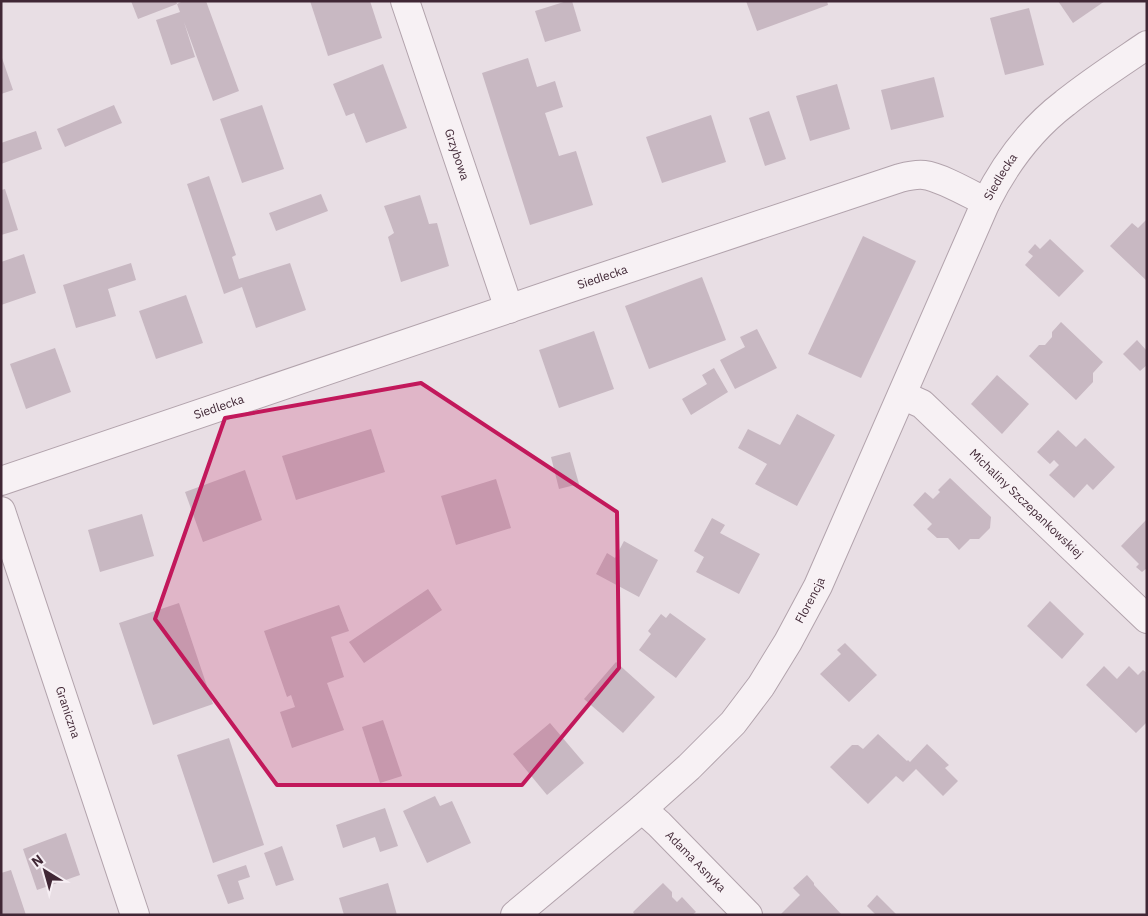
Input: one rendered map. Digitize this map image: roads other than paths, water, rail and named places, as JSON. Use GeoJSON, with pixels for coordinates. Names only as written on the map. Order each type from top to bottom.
{"type":"FeatureCollection","features":[{"type":"Feature","properties":{"kind":"street","name":"Grzybowa"},"geometry":{"type":"LineString","coordinates":[[405,1],[509,309]]}},
{"type":"Feature","properties":{"kind":"street","name":"Siedlecka"},"geometry":{"type":"LineString","coordinates":[[1,481],[509,309],[911,176],[926,175],[935,178],[960,188],[986,202],[1009,162],[1043,122],[1064,103],[1147,45]]}},
{"type":"Feature","properties":{"kind":"street","name":"Florencja"},"geometry":{"type":"LineString","coordinates":[[515,915],[642,809],[689,767],[733,723],[761,686],[784,649],[818,586],[986,202]]}},
{"type":"Feature","properties":{"kind":"street","name":"Michaliny Szczepankowskiej"},"geometry":{"type":"LineString","coordinates":[[902,395],[922,404],[1147,619]]}},
{"type":"Feature","properties":{"kind":"street","name":"Graniczna"},"geometry":{"type":"LineString","coordinates":[[1,511],[135,915]]}},
{"type":"Feature","properties":{"kind":"street","name":"Adama Asnyka"},"geometry":{"type":"LineString","coordinates":[[642,809],[748,915]]}}]}
